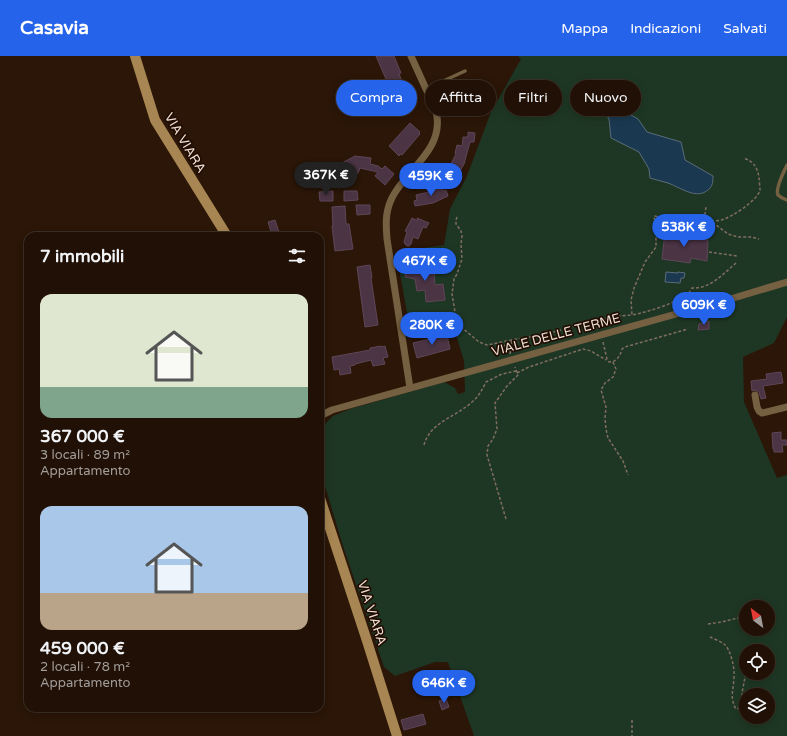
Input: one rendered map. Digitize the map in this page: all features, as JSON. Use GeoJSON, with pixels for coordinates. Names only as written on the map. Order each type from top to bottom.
{"type":"FeatureCollection","features":[{"type":"Feature","properties":{"kind":"main road","name":"VIA VIARA"},"geometry":{"type":"LineString","coordinates":[[135,56],[155,120],[225,232]]}},
{"type":"Feature","properties":{"kind":"main road","name":"VIA VIARA"},"geometry":{"type":"LineString","coordinates":[[324,510],[397,736]]}},
{"type":"Feature","properties":{"kind":"street"},"geometry":{"type":"LineString","coordinates":[[411,56],[425,87]]}},
{"type":"Feature","properties":{"kind":"street"},"geometry":{"type":"LineString","coordinates":[[410,388],[386,224],[388,210],[393,196],[427,152],[437,133],[438,116]]}},
{"type":"Feature","properties":{"kind":"street","name":"VIALE DELLE TERME"},"geometry":{"type":"LineString","coordinates":[[324,414],[332,410],[787,282]]}},
{"type":"Feature","properties":{"kind":"street"},"geometry":{"type":"LineString","coordinates":[[756,395],[757,407],[759,411],[762,412],[787,407]]}},
{"type":"Feature","properties":{"kind":"street","name":"VIALE DELLE TERME"},"geometry":{"type":"LineString","coordinates":[[324,409],[332,410]]}},
{"type":"Feature","properties":{"kind":"lane"},"geometry":{"type":"LineString","coordinates":[[446,80],[466,71]]}},
{"type":"Feature","properties":{"kind":"lane"},"geometry":{"type":"LineString","coordinates":[[787,166],[777,192],[787,200]]}},
{"type":"Feature","properties":{"kind":"path"},"geometry":{"type":"LineString","coordinates":[[632,315],[630,300],[634,288],[645,262],[656,247],[656,228],[654,216],[682,223],[693,220],[720,221],[750,204],[757,197],[760,191],[759,181],[757,171],[751,161],[744,158]]}},
{"type":"Feature","properties":{"kind":"path"},"geometry":{"type":"LineString","coordinates":[[704,221],[706,206]]}},
{"type":"Feature","properties":{"kind":"path"},"geometry":{"type":"LineString","coordinates":[[457,217],[456,224],[461,231],[462,236],[462,259],[454,279],[452,294],[456,318],[460,326],[480,342],[487,345],[543,335],[579,325],[653,310],[688,294],[692,288],[700,288],[709,284],[736,263]]}},
{"type":"Feature","properties":{"kind":"path"},"geometry":{"type":"LineString","coordinates":[[711,221],[728,234],[738,237],[751,237],[759,239]]}},
{"type":"Feature","properties":{"kind":"path"},"geometry":{"type":"LineString","coordinates":[[709,252],[737,256]]}},
{"type":"Feature","properties":{"kind":"path"},"geometry":{"type":"LineString","coordinates":[[596,322],[599,330]]}},
{"type":"Feature","properties":{"kind":"path"},"geometry":{"type":"LineString","coordinates":[[613,362],[618,359],[622,348],[688,329]]}},
{"type":"Feature","properties":{"kind":"path"},"geometry":{"type":"LineString","coordinates":[[510,353],[512,340]]}},
{"type":"Feature","properties":{"kind":"path"},"geometry":{"type":"LineString","coordinates":[[500,342],[508,348],[512,359]]}},
{"type":"Feature","properties":{"kind":"path"},"geometry":{"type":"LineString","coordinates":[[603,342],[608,360]]}},
{"type":"Feature","properties":{"kind":"path"},"geometry":{"type":"LineString","coordinates":[[424,445],[426,438],[432,430],[471,403],[481,393],[486,382],[502,374],[516,372],[583,350],[591,351],[609,362],[613,362],[616,369],[613,377],[605,383],[602,390],[606,407],[606,429],[608,438],[623,461],[628,475]]}},
{"type":"Feature","properties":{"kind":"path"},"geometry":{"type":"LineString","coordinates":[[506,519],[487,455],[488,446],[497,429],[495,403],[507,386],[518,376],[514,365]]}},
{"type":"Feature","properties":{"kind":"path"},"geometry":{"type":"LineString","coordinates":[[708,624],[739,618]]}},
{"type":"Feature","properties":{"kind":"path"},"geometry":{"type":"LineString","coordinates":[[710,637],[728,647],[734,675],[732,698],[736,710],[740,708],[742,704],[744,680]]}},
{"type":"Feature","properties":{"kind":"path"},"geometry":{"type":"LineString","coordinates":[[632,720],[632,736]]}},
{"type":"Feature","properties":{"kind":"green space"},"geometry":{"type":"Polygon","coordinates":[[[518,56],[787,56],[787,317],[774,343],[743,357],[744,402],[777,478],[787,475],[787,736],[474,736],[448,662],[435,662],[395,676],[384,667],[342,543],[324,482],[324,427],[325,424],[333,416],[350,409],[444,382],[455,388],[458,394],[465,392],[464,361],[450,315],[409,323],[396,252],[444,245],[450,209],[467,176],[490,116],[496,116],[496,103],[504,89],[504,116],[562,116],[562,80],[509,80],[521,59],[518,56]]]}},
{"type":"Feature","properties":{"kind":"water"},"geometry":{"type":"Polygon","coordinates":[[[607,116],[633,116],[638,119],[647,132],[681,142],[685,160],[713,176],[711,187],[701,194],[696,194],[650,178],[649,169],[639,152],[611,138],[609,119],[607,116]]]}},
{"type":"Feature","properties":{"kind":"water"},"geometry":{"type":"Polygon","coordinates":[[[666,272],[685,273],[684,278],[681,278],[680,283],[665,282],[666,272]]]}},
{"type":"Feature","properties":{"kind":"building"},"geometry":{"type":"Polygon","coordinates":[[[376,56],[394,56],[401,73],[399,74],[402,80],[386,80],[376,56]]]}},
{"type":"Feature","properties":{"kind":"building"},"geometry":{"type":"Polygon","coordinates":[[[410,123],[420,132],[420,134],[402,155],[400,154],[399,156],[389,146],[410,123]]]}},
{"type":"Feature","properties":{"kind":"building"},"geometry":{"type":"Polygon","coordinates":[[[468,132],[475,133],[474,142],[470,142],[464,164],[457,177],[452,175],[453,172],[448,170],[456,154],[457,145],[462,146],[463,137],[468,137],[468,132]]]}},
{"type":"Feature","properties":{"kind":"building"},"geometry":{"type":"Polygon","coordinates":[[[355,156],[371,158],[370,164],[378,166],[382,169],[385,166],[394,174],[385,185],[375,176],[378,172],[360,168],[358,173],[347,179],[338,178],[335,180],[329,170],[355,156]]]}},
{"type":"Feature","properties":{"kind":"building"},"geometry":{"type":"Polygon","coordinates":[[[441,187],[443,191],[446,190],[448,196],[433,203],[415,206],[414,201],[417,200],[416,195],[441,187]]]}},
{"type":"Feature","properties":{"kind":"building"},"geometry":{"type":"Polygon","coordinates":[[[333,191],[333,201],[320,201],[319,192],[333,191]]]}},
{"type":"Feature","properties":{"kind":"building"},"geometry":{"type":"Polygon","coordinates":[[[344,191],[357,191],[358,200],[344,201],[344,191]]]}},
{"type":"Feature","properties":{"kind":"building"},"geometry":{"type":"Polygon","coordinates":[[[356,205],[370,205],[370,214],[357,215],[356,205]]]}},
{"type":"Feature","properties":{"kind":"building"},"geometry":{"type":"Polygon","coordinates":[[[345,206],[346,224],[349,224],[353,249],[335,251],[332,226],[332,207],[345,206]]]}},
{"type":"Feature","properties":{"kind":"building"},"geometry":{"type":"Polygon","coordinates":[[[412,218],[418,221],[417,218],[429,223],[426,228],[423,227],[418,239],[413,237],[411,244],[407,246],[404,242],[407,232],[405,231],[412,218]]]}},
{"type":"Feature","properties":{"kind":"building"},"geometry":{"type":"Polygon","coordinates":[[[275,220],[279,232],[271,232],[268,222],[275,220]]]}},
{"type":"Feature","properties":{"kind":"building"},"geometry":{"type":"Polygon","coordinates":[[[665,232],[693,235],[693,238],[708,240],[707,261],[691,258],[690,263],[662,259],[665,232]]]}},
{"type":"Feature","properties":{"kind":"building"},"geometry":{"type":"Polygon","coordinates":[[[409,260],[422,264],[420,273],[434,271],[435,285],[443,284],[445,300],[426,302],[425,290],[417,291],[415,279],[405,277],[409,260]]]}},
{"type":"Feature","properties":{"kind":"building"},"geometry":{"type":"Polygon","coordinates":[[[370,265],[378,325],[365,327],[357,267],[370,265]]]}},
{"type":"Feature","properties":{"kind":"building"},"geometry":{"type":"Polygon","coordinates":[[[709,321],[709,329],[698,330],[699,324],[709,321]]]}},
{"type":"Feature","properties":{"kind":"building"},"geometry":{"type":"Polygon","coordinates":[[[447,335],[450,349],[417,358],[413,343],[447,335]]]}},
{"type":"Feature","properties":{"kind":"building"},"geometry":{"type":"Polygon","coordinates":[[[385,346],[388,357],[383,358],[385,364],[373,366],[371,360],[350,366],[351,373],[340,375],[339,369],[334,370],[332,357],[370,350],[370,348],[385,346]]]}},
{"type":"Feature","properties":{"kind":"building"},"geometry":{"type":"Polygon","coordinates":[[[781,372],[783,383],[763,386],[766,398],[761,399],[759,392],[755,390],[752,391],[751,381],[767,379],[766,374],[781,372]]]}},
{"type":"Feature","properties":{"kind":"building"},"geometry":{"type":"Polygon","coordinates":[[[781,432],[781,440],[787,440],[787,445],[782,445],[783,452],[774,452],[772,433],[781,432]]]}},
{"type":"Feature","properties":{"kind":"building"},"geometry":{"type":"Polygon","coordinates":[[[446,699],[449,707],[442,710],[439,701],[446,699]]]}},
{"type":"Feature","properties":{"kind":"building"},"geometry":{"type":"Polygon","coordinates":[[[423,714],[426,724],[404,730],[401,720],[423,714]]]}}]}
